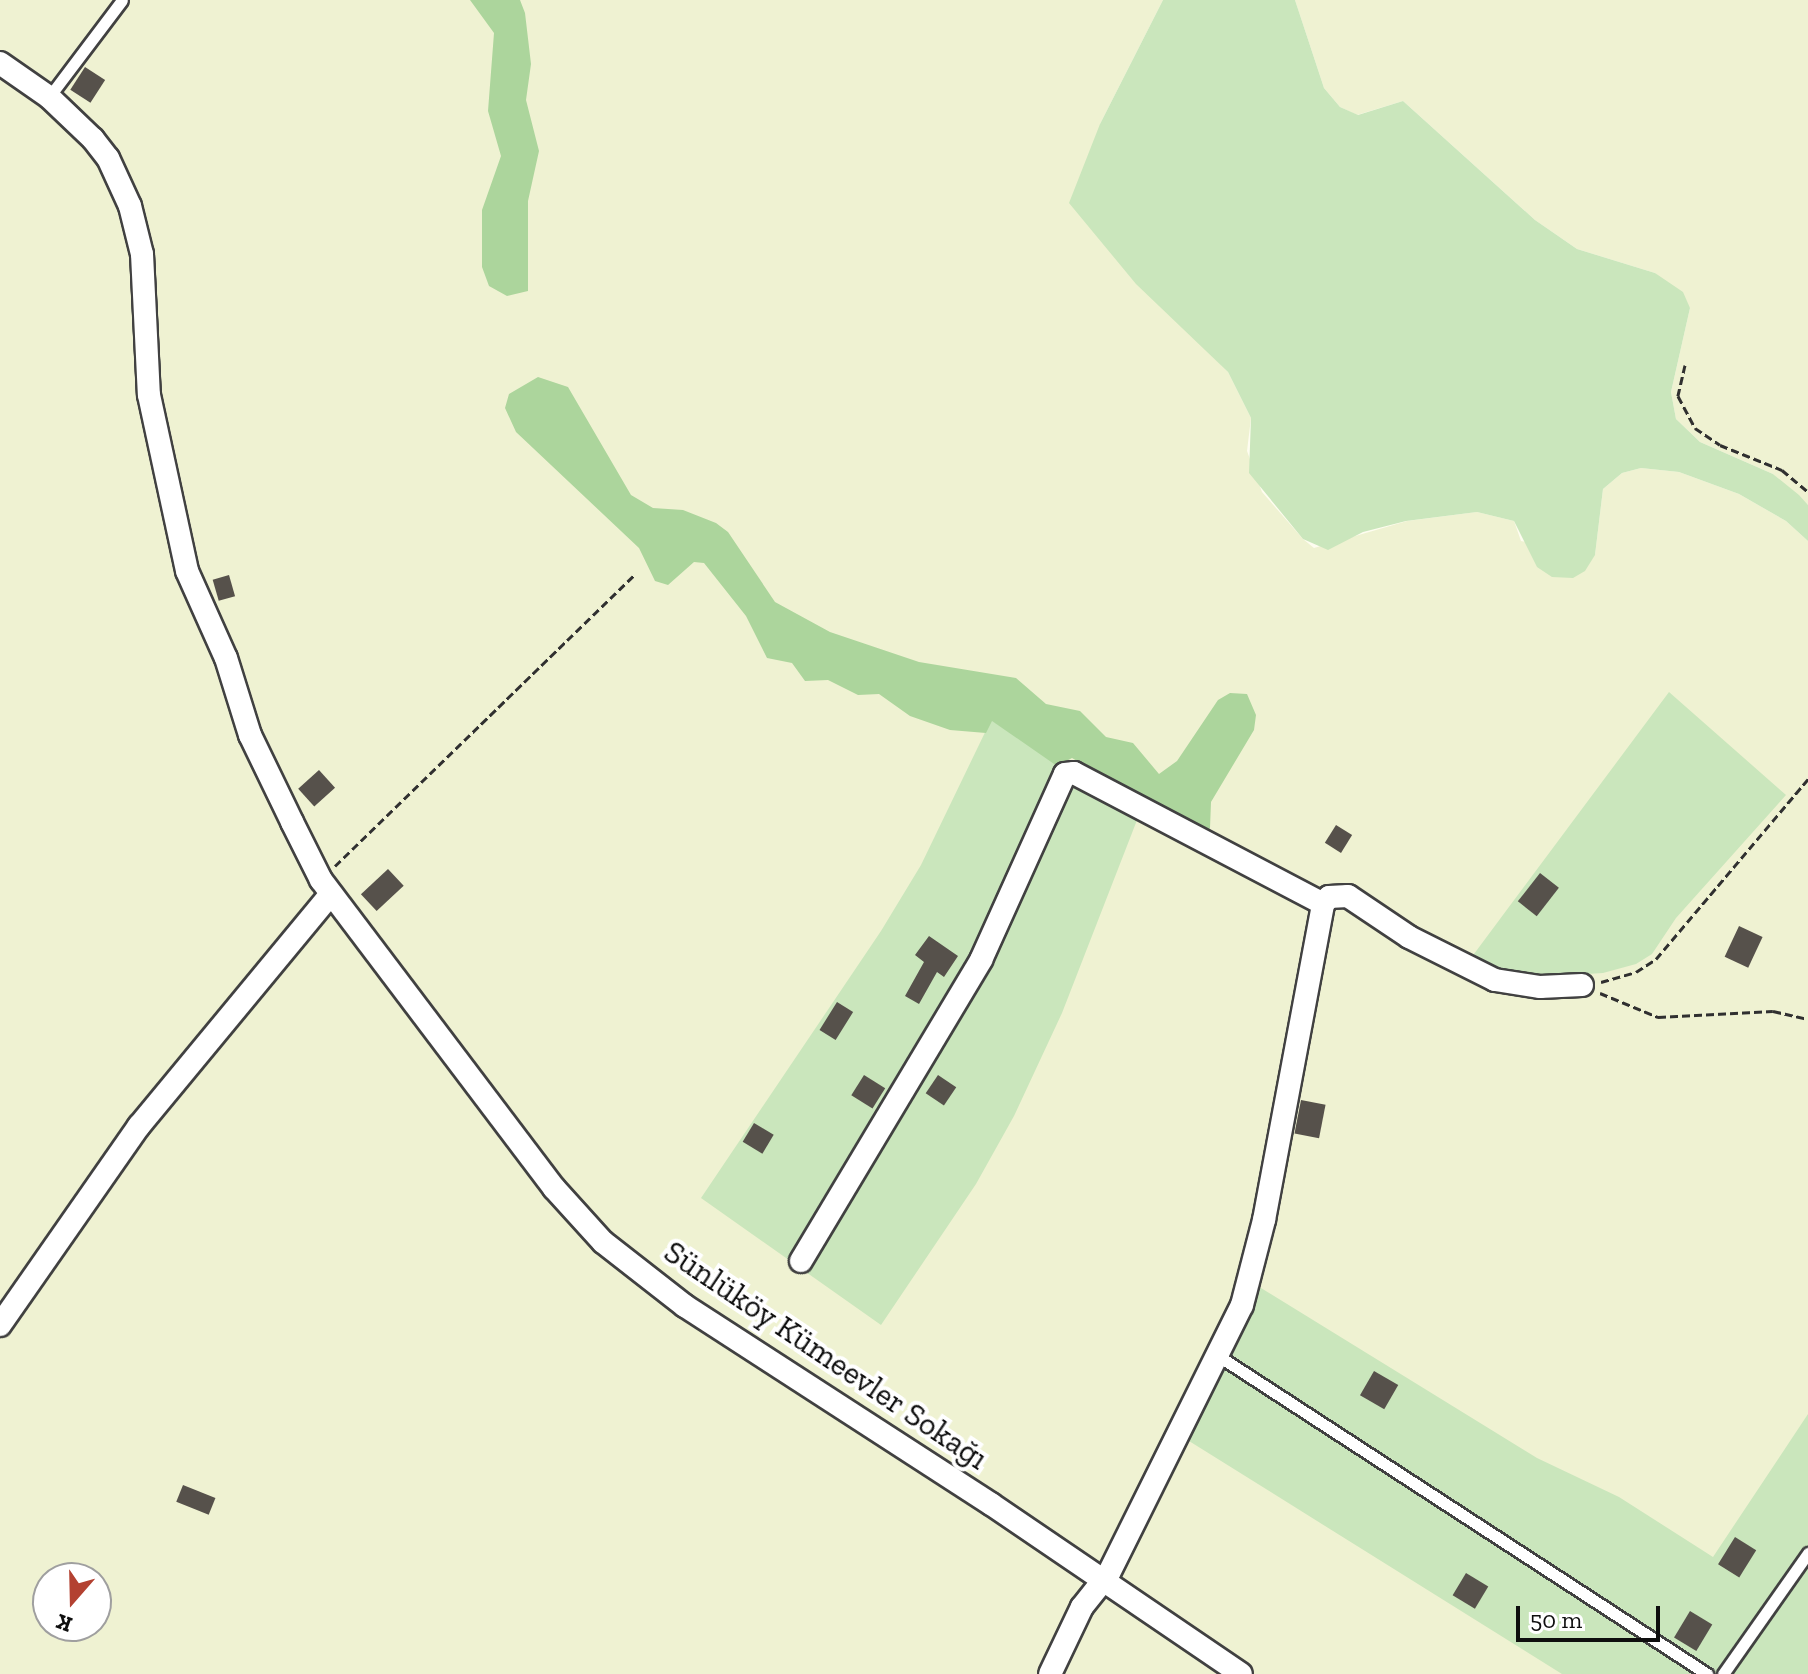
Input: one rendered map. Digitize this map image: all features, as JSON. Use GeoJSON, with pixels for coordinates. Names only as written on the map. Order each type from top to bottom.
{"type":"FeatureCollection","features":[{"type":"Feature","properties":{"kind":"street","name":"Sünlüköy Kümeevler Sokağı"},"geometry":{"type":"LineString","coordinates":[[0,63],[49,97],[108,158],[130,206],[142,254],[149,395],[187,571],[226,658],[250,735],[326,887],[554,1188],[603,1242],[710,1323],[991,1504],[1101,1583],[1241,1674]]}},
{"type":"Feature","properties":{"kind":"street","name":"Sünlüköy Kümeevler Sokağı"},"geometry":{"type":"LineString","coordinates":[[801,1261],[981,960],[1065,774],[1074,773],[1323,904]]}},
{"type":"Feature","properties":{"kind":"street"},"geometry":{"type":"LineString","coordinates":[[0,1325],[139,1126],[326,887]]}},
{"type":"Feature","properties":{"kind":"street"},"geometry":{"type":"LineString","coordinates":[[1050,1674],[1074,1621],[1101,1583],[1242,1305],[1257,1252],[1323,904],[1338,894],[1358,901],[1409,937],[1495,980],[1540,987],[1582,985]]}},
{"type":"Feature","properties":{"kind":"lane"},"geometry":{"type":"LineString","coordinates":[[49,97],[122,0]]}},
{"type":"Feature","properties":{"kind":"lane"},"geometry":{"type":"LineString","coordinates":[[1217,1355],[1707,1674]]}},
{"type":"Feature","properties":{"kind":"lane"},"geometry":{"type":"LineString","coordinates":[[1723,1674],[1808,1553]]}},
{"type":"Feature","properties":{"kind":"path"},"geometry":{"type":"LineString","coordinates":[[1685,365],[1678,396],[1695,428],[1720,445],[1782,470],[1808,492]]}},
{"type":"Feature","properties":{"kind":"path"},"geometry":{"type":"LineString","coordinates":[[326,887],[635,574]]}},
{"type":"Feature","properties":{"kind":"path"},"geometry":{"type":"LineString","coordinates":[[1582,985],[1648,966],[1808,779]]}},
{"type":"Feature","properties":{"kind":"path"},"geometry":{"type":"LineString","coordinates":[[1582,985],[1658,1017],[1773,1011],[1808,1019]]}},
{"type":"Feature","properties":{"kind":"green space"},"geometry":{"type":"Polygon","coordinates":[[[0,0],[1163,0],[1100,124],[1118,260],[1228,372],[1251,418],[1247,451],[1262,492],[1303,539],[1314,548],[1407,521],[1477,512],[1514,521],[1521,541],[1595,555],[1603,489],[1622,473],[1641,468],[1679,472],[1739,494],[1786,521],[1808,541],[1808,1674],[0,1674],[0,0]]]}},
{"type":"Feature","properties":{"kind":"green space"},"geometry":{"type":"Polygon","coordinates":[[[470,0],[520,0],[525,13],[531,64],[526,100],[539,151],[528,201],[528,291],[507,296],[489,286],[482,267],[482,210],[501,156],[488,111],[494,33],[470,0]]]}},
{"type":"Feature","properties":{"kind":"green space"},"geometry":{"type":"Polygon","coordinates":[[[1163,0],[1295,0],[1324,88],[1340,107],[1358,115],[1403,101],[1535,220],[1577,249],[1655,273],[1683,292],[1690,308],[1671,392],[1676,419],[1700,442],[1773,474],[1799,495],[1808,505],[1808,541],[1786,521],[1739,494],[1679,472],[1641,468],[1622,473],[1603,489],[1595,555],[1585,571],[1573,578],[1552,577],[1537,567],[1514,521],[1477,512],[1406,521],[1363,532],[1328,550],[1303,539],[1249,473],[1251,418],[1228,372],[1136,284],[1069,203],[1100,124],[1163,0]]]}},
{"type":"Feature","properties":{"kind":"green space"},"geometry":{"type":"Polygon","coordinates":[[[1295,0],[1808,0],[1808,505],[1773,474],[1700,442],[1676,419],[1671,392],[1690,308],[1655,273],[1577,249],[1535,220],[1403,101],[1357,115],[1340,107],[1324,88],[1295,0]]]}},
{"type":"Feature","properties":{"kind":"green space"},"geometry":{"type":"Polygon","coordinates":[[[538,377],[568,387],[631,495],[653,508],[683,510],[716,523],[728,532],[775,602],[830,632],[919,662],[1016,678],[1046,704],[1080,711],[1106,737],[1133,743],[1159,774],[1177,761],[1218,700],[1230,693],[1247,694],[1256,715],[1254,730],[1211,802],[1210,828],[1204,836],[1072,758],[1057,766],[992,721],[986,733],[950,730],[910,716],[879,694],[858,695],[828,680],[805,681],[792,663],[767,658],[746,616],[704,563],[694,562],[668,585],[655,581],[639,548],[516,432],[505,408],[509,394],[538,377]]]}},
{"type":"Feature","properties":{"kind":"green space"},"geometry":{"type":"Polygon","coordinates":[[[1669,692],[1786,795],[1676,918],[1652,954],[1636,964],[1603,973],[1553,976],[1497,969],[1471,958],[1669,692]]]}},
{"type":"Feature","properties":{"kind":"green space"},"geometry":{"type":"Polygon","coordinates":[[[991,720],[1139,815],[1062,1013],[1014,1116],[976,1184],[881,1325],[701,1198],[881,931],[921,865],[991,720]]]}},
{"type":"Feature","properties":{"kind":"green space"},"geometry":{"type":"Polygon","coordinates":[[[1256,1285],[1537,1458],[1619,1497],[1713,1557],[1808,1414],[1808,1674],[1562,1674],[1189,1441],[1256,1285]]]}},
{"type":"Feature","properties":{"kind":"building"},"geometry":{"type":"Polygon","coordinates":[[[85,67],[105,80],[90,103],[70,90],[85,67]]]}},
{"type":"Feature","properties":{"kind":"building"},"geometry":{"type":"Polygon","coordinates":[[[229,575],[235,596],[219,601],[213,580],[229,575]]]}},
{"type":"Feature","properties":{"kind":"building"},"geometry":{"type":"Polygon","coordinates":[[[319,770],[335,788],[314,807],[298,789],[319,770]]]}},
{"type":"Feature","properties":{"kind":"building"},"geometry":{"type":"Polygon","coordinates":[[[1336,825],[1352,835],[1341,853],[1325,843],[1336,825]]]}},
{"type":"Feature","properties":{"kind":"building"},"geometry":{"type":"Polygon","coordinates":[[[388,869],[404,886],[377,911],[361,894],[388,869]]]}},
{"type":"Feature","properties":{"kind":"building"},"geometry":{"type":"Polygon","coordinates":[[[1540,873],[1559,888],[1537,916],[1518,901],[1540,873]]]}},
{"type":"Feature","properties":{"kind":"building"},"geometry":{"type":"Polygon","coordinates":[[[1739,926],[1763,937],[1748,968],[1725,957],[1739,926]]]}},
{"type":"Feature","properties":{"kind":"building"},"geometry":{"type":"Polygon","coordinates":[[[929,936],[958,956],[944,977],[937,972],[919,1004],[905,996],[924,962],[915,955],[929,936]]]}},
{"type":"Feature","properties":{"kind":"building"},"geometry":{"type":"Polygon","coordinates":[[[837,1002],[853,1012],[836,1040],[820,1030],[837,1002]]]}},
{"type":"Feature","properties":{"kind":"building"},"geometry":{"type":"Polygon","coordinates":[[[864,1075],[885,1088],[872,1109],[851,1095],[864,1075]]]}},
{"type":"Feature","properties":{"kind":"building"},"geometry":{"type":"Polygon","coordinates":[[[938,1075],[956,1087],[944,1106],[926,1093],[938,1075]]]}},
{"type":"Feature","properties":{"kind":"building"},"geometry":{"type":"Polygon","coordinates":[[[1301,1100],[1326,1105],[1319,1138],[1295,1133],[1301,1100]]]}},
{"type":"Feature","properties":{"kind":"building"},"geometry":{"type":"Polygon","coordinates":[[[754,1123],[774,1135],[762,1154],[743,1142],[754,1123]]]}},
{"type":"Feature","properties":{"kind":"building"},"geometry":{"type":"Polygon","coordinates":[[[1374,1371],[1398,1385],[1384,1409],[1360,1395],[1374,1371]]]}},
{"type":"Feature","properties":{"kind":"building"},"geometry":{"type":"Polygon","coordinates":[[[183,1485],[215,1498],[209,1515],[176,1502],[183,1485]]]}},
{"type":"Feature","properties":{"kind":"building"},"geometry":{"type":"Polygon","coordinates":[[[1735,1537],[1756,1550],[1739,1577],[1718,1564],[1735,1537]]]}},
{"type":"Feature","properties":{"kind":"building"},"geometry":{"type":"Polygon","coordinates":[[[1466,1573],[1488,1586],[1475,1609],[1453,1595],[1466,1573]]]}},
{"type":"Feature","properties":{"kind":"building"},"geometry":{"type":"Polygon","coordinates":[[[1690,1611],[1712,1624],[1696,1651],[1674,1638],[1690,1611]]]}}]}
